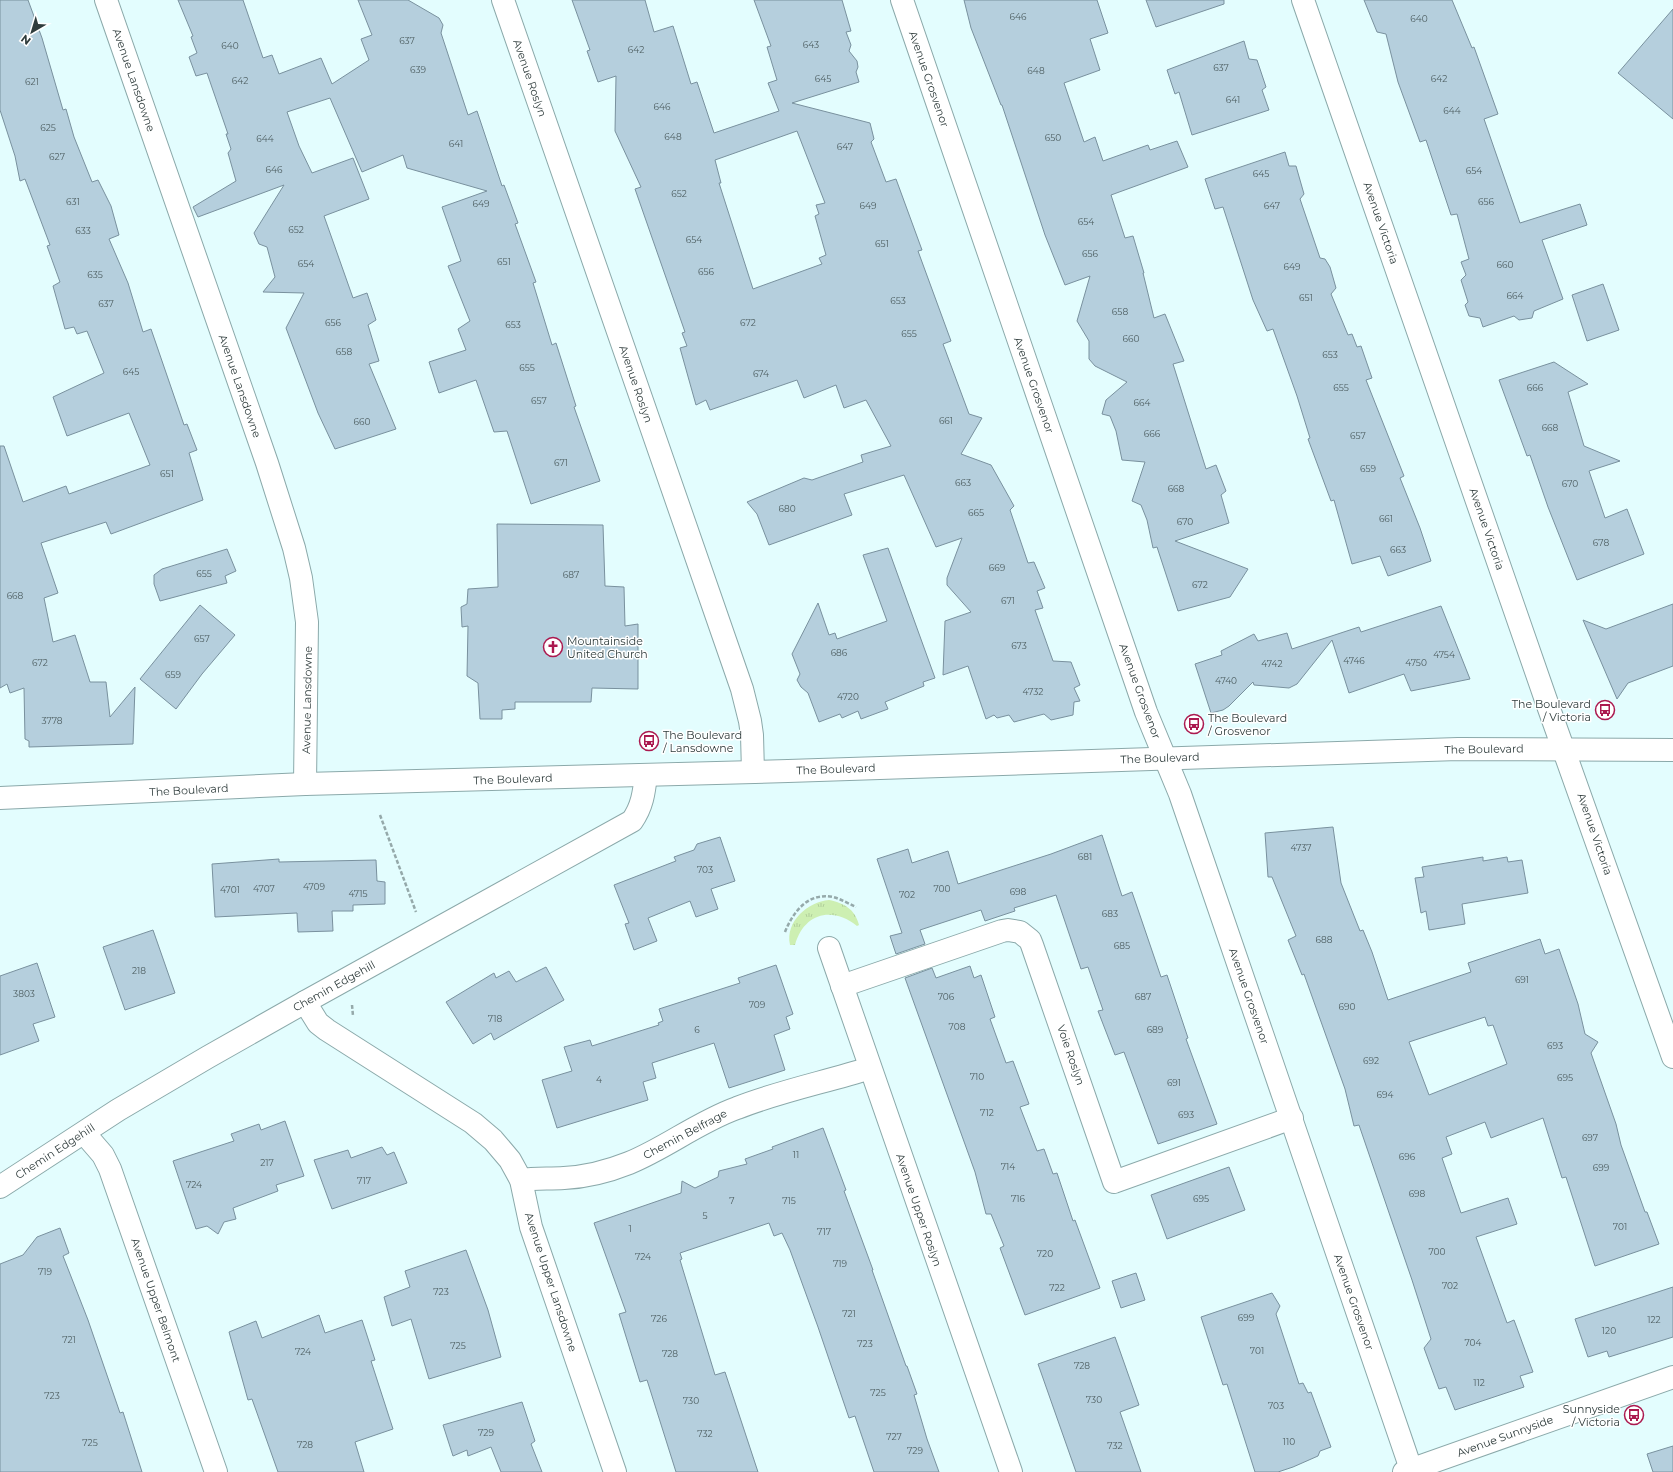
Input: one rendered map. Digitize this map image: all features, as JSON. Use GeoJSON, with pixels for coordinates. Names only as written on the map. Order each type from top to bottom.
{"type":"FeatureCollection","features":[{"type":"Feature","properties":{"kind":"street","name":"Avenue Lansdowne"},"geometry":{"type":"LineString","coordinates":[[106,0],[267,463],[296,556],[308,622],[305,784]]}},
{"type":"Feature","properties":{"kind":"street","name":"Avenue Roslyn"},"geometry":{"type":"LineString","coordinates":[[503,0],[742,689],[750,720],[752,735],[753,772]]}},
{"type":"Feature","properties":{"kind":"street","name":"Avenue Grosvenor"},"geometry":{"type":"LineString","coordinates":[[902,0],[1143,704],[1180,794],[1292,1118],[1409,1471]]}},
{"type":"Feature","properties":{"kind":"street","name":"Avenue Victoria"},"geometry":{"type":"LineString","coordinates":[[1303,0],[1673,1057]]}},
{"type":"Feature","properties":{"kind":"street","name":"The Boulevard"},"geometry":{"type":"LineString","coordinates":[[0,798],[305,784],[753,772],[1458,749],[1673,750]]}},
{"type":"Feature","properties":{"kind":"street","name":"Chemin Edgehill"},"geometry":{"type":"LineString","coordinates":[[0,1187],[125,1106],[305,1002],[632,822],[643,801],[646,775]]}},
{"type":"Feature","properties":{"kind":"street","name":"Voie Roslyn"},"geometry":{"type":"LineString","coordinates":[[842,986],[1002,931],[1014,930],[1025,935],[1032,945],[1048,988],[1114,1182],[1292,1118]]}},
{"type":"Feature","properties":{"kind":"street","name":"Avenue Upper Roslyn"},"geometry":{"type":"LineString","coordinates":[[829,948],[1011,1472]]}},
{"type":"Feature","properties":{"kind":"street","name":"Avenue Upper Lansdowne"},"geometry":{"type":"LineString","coordinates":[[305,1002],[318,1023],[327,1030],[473,1123],[488,1136],[510,1160],[521,1180],[534,1234],[615,1472]]}},
{"type":"Feature","properties":{"kind":"street","name":"Chemin Belfrage"},"geometry":{"type":"LineString","coordinates":[[521,1180],[576,1177],[628,1163],[658,1150],[710,1119],[736,1108],[771,1096],[841,1078],[870,1068]]}},
{"type":"Feature","properties":{"kind":"street","name":"Avenue Upper Belmont"},"geometry":{"type":"LineString","coordinates":[[84,1133],[103,1155],[110,1169],[216,1472]]}},
{"type":"Feature","properties":{"kind":"street","name":"Avenue Sunnyside"},"geometry":{"type":"LineString","coordinates":[[1409,1471],[1673,1377]]}},
{"type":"Feature","properties":{"kind":"path"},"geometry":{"type":"LineString","coordinates":[[380,816],[414,908]]}},
{"type":"Feature","properties":{"kind":"path"},"geometry":{"type":"LineString","coordinates":[[785,932],[794,913],[800,906],[809,901],[825,896],[834,897],[856,907]]}},
{"type":"Feature","properties":{"kind":"path"},"geometry":{"type":"LineString","coordinates":[[352,1001],[353,1019]]}},
{"type":"Feature","properties":{"kind":"green space"},"geometry":{"type":"Polygon","coordinates":[[[829,900],[844,905],[852,911],[859,925],[857,926],[838,916],[820,916],[805,926],[799,934],[795,945],[790,945],[789,936],[791,928],[800,914],[813,904],[829,900]]]}},
{"type":"Feature","properties":{"kind":"building"},"geometry":{"type":"Polygon","coordinates":[[[0,0],[28,0],[42,38],[63,110],[66,109],[74,137],[92,182],[98,180],[111,206],[119,235],[109,239],[128,283],[143,332],[151,329],[184,425],[187,424],[197,450],[189,453],[203,500],[111,534],[106,522],[41,543],[58,593],[44,598],[53,642],[75,635],[90,682],[106,682],[110,717],[135,687],[133,744],[29,747],[29,741],[25,739],[24,688],[10,693],[7,684],[0,688],[0,446],[4,446],[23,502],[66,486],[69,494],[150,465],[129,413],[67,436],[53,397],[104,373],[87,331],[77,334],[74,327],[65,329],[53,286],[60,282],[47,246],[50,245],[25,179],[20,181],[15,156],[0,110],[0,0]]]}},
{"type":"Feature","properties":{"kind":"building"},"geometry":{"type":"Polygon","coordinates":[[[178,0],[243,0],[263,58],[272,55],[279,74],[321,58],[332,84],[369,60],[361,39],[372,35],[358,0],[408,0],[439,18],[443,25],[441,33],[468,115],[477,111],[502,186],[504,185],[518,223],[515,224],[536,282],[533,283],[552,345],[556,343],[576,406],[574,407],[600,481],[531,504],[507,431],[494,432],[476,380],[439,393],[429,362],[466,350],[458,329],[470,321],[448,266],[461,261],[442,207],[487,191],[407,168],[403,155],[362,172],[330,98],[287,112],[299,146],[312,173],[353,158],[369,199],[324,216],[353,298],[367,293],[376,320],[368,325],[379,361],[369,364],[396,429],[335,449],[318,413],[286,328],[304,293],[263,292],[275,277],[267,247],[259,244],[254,233],[284,185],[198,217],[193,207],[236,181],[228,153],[231,149],[226,134],[228,134],[207,73],[196,76],[189,57],[197,53],[191,37],[193,36],[178,0]]]}},
{"type":"Feature","properties":{"kind":"building"},"geometry":{"type":"Polygon","coordinates":[[[572,0],[645,0],[654,32],[673,26],[691,84],[697,82],[714,133],[779,111],[768,83],[777,80],[767,47],[771,46],[754,0],[842,0],[851,31],[846,32],[851,45],[849,51],[857,61],[858,67],[856,72],[859,82],[792,103],[870,123],[874,139],[871,142],[886,182],[896,179],[922,250],[918,251],[951,341],[943,344],[969,414],[982,418],[961,454],[991,465],[1014,506],[1010,510],[1028,563],[1034,562],[1045,588],[1037,591],[1043,608],[1035,610],[1053,661],[1071,662],[1080,685],[1074,688],[1080,701],[1074,702],[1073,715],[1051,720],[1044,714],[1014,722],[1009,715],[997,718],[994,715],[986,719],[968,666],[943,675],[945,621],[971,612],[947,585],[947,578],[962,538],[936,547],[904,475],[844,494],[852,515],[769,545],[757,514],[747,502],[804,478],[812,480],[863,462],[861,455],[891,446],[866,400],[844,408],[836,385],[804,398],[797,380],[710,410],[706,400],[696,405],[680,348],[687,346],[682,333],[685,332],[635,189],[641,187],[615,131],[616,76],[598,82],[587,51],[590,50],[572,0]],[[797,131],[715,160],[721,183],[719,183],[753,289],[822,264],[819,258],[826,255],[815,216],[819,214],[816,205],[825,203],[797,131]]]}},
{"type":"Feature","properties":{"kind":"building"},"geometry":{"type":"Polygon","coordinates":[[[964,0],[1097,0],[1108,33],[1090,39],[1100,70],[1064,83],[1084,142],[1095,137],[1103,161],[1148,145],[1150,150],[1177,141],[1188,167],[1111,195],[1125,238],[1133,236],[1144,273],[1154,318],[1165,314],[1184,361],[1173,364],[1206,469],[1216,465],[1226,491],[1221,495],[1229,523],[1175,541],[1248,569],[1230,597],[1178,611],[1157,547],[1153,548],[1147,520],[1141,505],[1132,501],[1145,462],[1122,460],[1116,431],[1110,416],[1102,414],[1106,400],[1127,382],[1095,366],[1089,359],[1089,341],[1077,321],[1090,276],[1065,285],[1045,235],[1002,105],[971,28],[964,0]]]}},
{"type":"Feature","properties":{"kind":"building"},"geometry":{"type":"Polygon","coordinates":[[[1146,0],[1224,0],[1224,4],[1156,27],[1146,0]]]}},
{"type":"Feature","properties":{"kind":"building"},"geometry":{"type":"Polygon","coordinates":[[[1364,0],[1452,0],[1472,48],[1474,47],[1498,114],[1484,119],[1520,223],[1580,204],[1587,225],[1542,240],[1563,299],[1534,311],[1532,318],[1519,320],[1514,316],[1483,327],[1480,318],[1469,316],[1465,305],[1468,302],[1461,280],[1466,275],[1461,262],[1469,259],[1457,214],[1451,215],[1426,140],[1420,142],[1398,82],[1386,34],[1377,32],[1364,0]]]}},
{"type":"Feature","properties":{"kind":"building"},"geometry":{"type":"Polygon","coordinates":[[[1673,9],[1673,119],[1618,73],[1673,9]]]}},
{"type":"Feature","properties":{"kind":"building"},"geometry":{"type":"Polygon","coordinates":[[[1244,41],[1249,59],[1257,60],[1266,87],[1262,90],[1269,110],[1192,135],[1179,92],[1175,94],[1167,70],[1244,41]]]}},
{"type":"Feature","properties":{"kind":"building"},"geometry":{"type":"Polygon","coordinates":[[[1285,152],[1289,166],[1296,166],[1304,194],[1300,199],[1320,258],[1325,259],[1330,267],[1336,288],[1331,294],[1348,335],[1352,334],[1357,347],[1361,346],[1372,378],[1366,380],[1404,476],[1400,478],[1420,528],[1431,561],[1388,576],[1380,556],[1352,564],[1334,500],[1331,501],[1308,439],[1310,438],[1297,396],[1273,329],[1267,331],[1253,300],[1223,207],[1215,209],[1205,179],[1285,152]]]}},
{"type":"Feature","properties":{"kind":"building"},"geometry":{"type":"Polygon","coordinates":[[[1603,284],[1619,330],[1587,341],[1572,295],[1603,284]]]}},
{"type":"Feature","properties":{"kind":"building"},"geometry":{"type":"Polygon","coordinates":[[[1554,362],[1588,384],[1568,392],[1584,446],[1620,461],[1589,471],[1605,518],[1627,509],[1644,554],[1577,580],[1548,507],[1530,455],[1527,456],[1499,380],[1554,362]]]}},
{"type":"Feature","properties":{"kind":"building","name":"Mountainside United Church"},"geometry":{"type":"Polygon","coordinates":[[[497,524],[603,525],[605,586],[624,587],[625,626],[638,624],[638,689],[592,688],[591,702],[515,702],[515,709],[502,710],[502,719],[480,719],[478,683],[467,676],[468,626],[462,627],[461,607],[467,604],[468,589],[498,587],[497,524]]]}},
{"type":"Feature","properties":{"kind":"building"},"geometry":{"type":"Polygon","coordinates":[[[888,548],[935,678],[923,682],[924,686],[885,702],[888,709],[861,719],[858,711],[842,718],[840,714],[819,722],[808,693],[801,687],[797,680],[800,674],[792,654],[818,603],[829,635],[835,633],[837,639],[887,621],[863,555],[888,548]]]}},
{"type":"Feature","properties":{"kind":"building"},"geometry":{"type":"Polygon","coordinates":[[[227,549],[236,571],[225,576],[227,583],[160,601],[154,584],[154,575],[162,569],[227,549]]]}},
{"type":"Feature","properties":{"kind":"building"},"geometry":{"type":"Polygon","coordinates":[[[1673,604],[1673,666],[1628,683],[1617,699],[1583,620],[1606,629],[1673,604]]]}},
{"type":"Feature","properties":{"kind":"building"},"geometry":{"type":"Polygon","coordinates":[[[200,605],[235,635],[202,674],[176,709],[140,679],[200,605]]]}},
{"type":"Feature","properties":{"kind":"building"},"geometry":{"type":"Polygon","coordinates":[[[1441,606],[1470,679],[1411,691],[1404,674],[1349,693],[1332,640],[1297,684],[1289,688],[1254,685],[1253,682],[1229,706],[1223,710],[1211,713],[1195,664],[1222,655],[1221,651],[1254,634],[1258,641],[1287,633],[1292,649],[1359,627],[1361,632],[1441,606]]]}},
{"type":"Feature","properties":{"kind":"building"},"geometry":{"type":"Polygon","coordinates":[[[1333,827],[1341,883],[1360,931],[1363,930],[1372,952],[1388,1000],[1471,972],[1468,963],[1540,939],[1545,954],[1559,949],[1578,1004],[1585,1034],[1598,1042],[1591,1053],[1616,1124],[1621,1145],[1645,1212],[1647,1212],[1659,1244],[1595,1266],[1566,1177],[1562,1178],[1543,1118],[1491,1138],[1485,1122],[1446,1137],[1452,1154],[1442,1158],[1461,1213],[1508,1198],[1517,1224],[1476,1237],[1507,1323],[1514,1320],[1533,1372],[1520,1376],[1524,1387],[1455,1410],[1446,1387],[1439,1389],[1424,1348],[1431,1339],[1412,1280],[1359,1125],[1354,1126],[1345,1089],[1304,974],[1302,975],[1288,940],[1296,936],[1272,877],[1268,877],[1265,833],[1333,827]],[[1485,1017],[1409,1042],[1429,1095],[1507,1064],[1493,1025],[1488,1026],[1485,1017]]]}},
{"type":"Feature","properties":{"kind":"building"},"geometry":{"type":"Polygon","coordinates":[[[1102,835],[1122,896],[1132,892],[1161,977],[1167,975],[1188,1038],[1186,1039],[1217,1124],[1158,1144],[1124,1052],[1115,1055],[1098,1011],[1103,1010],[1088,967],[1081,969],[1056,895],[1014,908],[1015,911],[985,921],[981,910],[920,930],[925,944],[896,954],[890,936],[902,933],[877,859],[908,849],[912,863],[948,851],[958,884],[1051,854],[1102,835]]]}},
{"type":"Feature","properties":{"kind":"building"},"geometry":{"type":"Polygon","coordinates":[[[720,837],[735,881],[711,889],[718,909],[696,917],[690,901],[648,918],[657,941],[634,950],[625,924],[629,923],[614,885],[676,861],[674,857],[694,850],[697,844],[720,837]]]}},
{"type":"Feature","properties":{"kind":"building"},"geometry":{"type":"Polygon","coordinates":[[[1483,857],[1483,861],[1507,857],[1508,862],[1522,860],[1528,893],[1462,904],[1465,924],[1429,930],[1426,911],[1421,913],[1415,878],[1424,877],[1422,867],[1483,857]]]}},
{"type":"Feature","properties":{"kind":"building"},"geometry":{"type":"Polygon","coordinates":[[[279,859],[279,862],[376,860],[377,881],[385,882],[385,904],[353,905],[353,911],[332,911],[333,931],[298,932],[297,913],[215,917],[212,864],[279,859]]]}},
{"type":"Feature","properties":{"kind":"building"},"geometry":{"type":"Polygon","coordinates":[[[153,930],[175,993],[125,1010],[103,947],[153,930]]]}},
{"type":"Feature","properties":{"kind":"building"},"geometry":{"type":"Polygon","coordinates":[[[37,963],[55,1017],[33,1024],[39,1041],[0,1055],[0,976],[37,963]]]}},
{"type":"Feature","properties":{"kind":"building"},"geometry":{"type":"Polygon","coordinates":[[[776,965],[793,1014],[786,1017],[790,1029],[774,1035],[785,1070],[729,1088],[714,1043],[652,1063],[656,1078],[643,1082],[648,1100],[557,1128],[542,1080],[572,1071],[564,1047],[590,1040],[592,1046],[659,1025],[658,1023],[663,1021],[659,1009],[740,983],[738,978],[776,965]]]}},
{"type":"Feature","properties":{"kind":"building"},"geometry":{"type":"Polygon","coordinates":[[[970,966],[974,978],[981,975],[995,1017],[990,1019],[1006,1063],[1013,1061],[1029,1104],[1020,1107],[1037,1151],[1044,1149],[1053,1174],[1057,1173],[1073,1221],[1075,1220],[1100,1288],[1025,1315],[1000,1248],[1004,1246],[991,1214],[986,1214],[975,1172],[905,978],[932,968],[936,978],[970,966]]]}},
{"type":"Feature","properties":{"kind":"building"},"geometry":{"type":"Polygon","coordinates":[[[546,967],[564,1000],[494,1040],[491,1033],[473,1044],[446,1002],[494,973],[496,978],[509,971],[516,982],[546,967]]]}},
{"type":"Feature","properties":{"kind":"building"},"geometry":{"type":"Polygon","coordinates":[[[285,1121],[304,1176],[276,1185],[278,1191],[233,1208],[236,1219],[224,1222],[218,1234],[207,1226],[196,1229],[173,1161],[234,1141],[231,1134],[259,1124],[261,1130],[285,1121]]]}},
{"type":"Feature","properties":{"kind":"building"},"geometry":{"type":"Polygon","coordinates":[[[823,1128],[917,1394],[914,1395],[927,1439],[939,1472],[874,1472],[855,1416],[849,1418],[790,1250],[782,1233],[774,1236],[769,1223],[680,1253],[682,1259],[680,1260],[715,1375],[725,1372],[758,1472],[676,1472],[647,1380],[640,1382],[619,1314],[626,1312],[594,1223],[681,1193],[682,1181],[695,1188],[718,1177],[719,1171],[747,1164],[745,1159],[823,1128]]]}},
{"type":"Feature","properties":{"kind":"building"},"geometry":{"type":"Polygon","coordinates":[[[382,1147],[387,1155],[394,1152],[407,1183],[332,1209],[314,1160],[348,1150],[351,1158],[382,1147]]]}},
{"type":"Feature","properties":{"kind":"building"},"geometry":{"type":"Polygon","coordinates":[[[1229,1167],[1245,1210],[1167,1239],[1151,1195],[1229,1167]]]}},
{"type":"Feature","properties":{"kind":"building"},"geometry":{"type":"Polygon","coordinates":[[[60,1228],[69,1253],[63,1256],[88,1320],[120,1413],[123,1412],[142,1472],[0,1472],[0,1264],[23,1255],[37,1237],[60,1228]]]}},
{"type":"Feature","properties":{"kind":"building"},"geometry":{"type":"Polygon","coordinates":[[[466,1250],[488,1310],[501,1357],[429,1379],[411,1319],[392,1326],[384,1297],[410,1287],[405,1271],[466,1250]]]}},
{"type":"Feature","properties":{"kind":"building"},"geometry":{"type":"Polygon","coordinates":[[[1136,1273],[1145,1300],[1121,1308],[1112,1281],[1136,1273]]]}},
{"type":"Feature","properties":{"kind":"building"},"geometry":{"type":"Polygon","coordinates":[[[1673,1287],[1673,1337],[1609,1357],[1607,1351],[1588,1357],[1575,1319],[1673,1287]]]}},
{"type":"Feature","properties":{"kind":"building"},"geometry":{"type":"Polygon","coordinates":[[[1272,1293],[1280,1306],[1276,1314],[1299,1384],[1303,1383],[1308,1393],[1311,1392],[1331,1447],[1320,1451],[1318,1456],[1278,1472],[1255,1472],[1227,1384],[1223,1385],[1201,1317],[1272,1293]]]}},
{"type":"Feature","properties":{"kind":"building"},"geometry":{"type":"Polygon","coordinates":[[[319,1315],[325,1333],[362,1320],[375,1360],[371,1361],[393,1429],[355,1442],[364,1472],[278,1472],[252,1399],[248,1400],[229,1332],[256,1321],[262,1338],[319,1315]]]}},
{"type":"Feature","properties":{"kind":"building"},"geometry":{"type":"Polygon","coordinates":[[[1115,1337],[1139,1405],[1120,1412],[1141,1472],[1076,1472],[1038,1364],[1115,1337]]]}},
{"type":"Feature","properties":{"kind":"building"},"geometry":{"type":"Polygon","coordinates":[[[522,1402],[535,1441],[531,1444],[542,1472],[501,1472],[491,1447],[468,1456],[467,1450],[453,1456],[443,1425],[522,1402]]]}},
{"type":"Feature","properties":{"kind":"building"},"geometry":{"type":"Polygon","coordinates":[[[1673,1446],[1673,1472],[1653,1472],[1647,1454],[1673,1446]]]}},
{"type":"Feature","properties":{"kind":"place","name":"Mountainside United Church"},"geometry":{"type":"Point","coordinates":[553,647]}},
{"type":"Feature","properties":{"kind":"place","name":"The Boulevard / Victoria"},"geometry":{"type":"Point","coordinates":[1605,710]}},
{"type":"Feature","properties":{"kind":"place","name":"The Boulevard / Grosvenor"},"geometry":{"type":"Point","coordinates":[1194,724]}},
{"type":"Feature","properties":{"kind":"place","name":"The Boulevard / Lansdowne"},"geometry":{"type":"Point","coordinates":[649,741]}},
{"type":"Feature","properties":{"kind":"place","name":"Sunnyside / Victoria"},"geometry":{"type":"Point","coordinates":[1634,1415]}}]}
